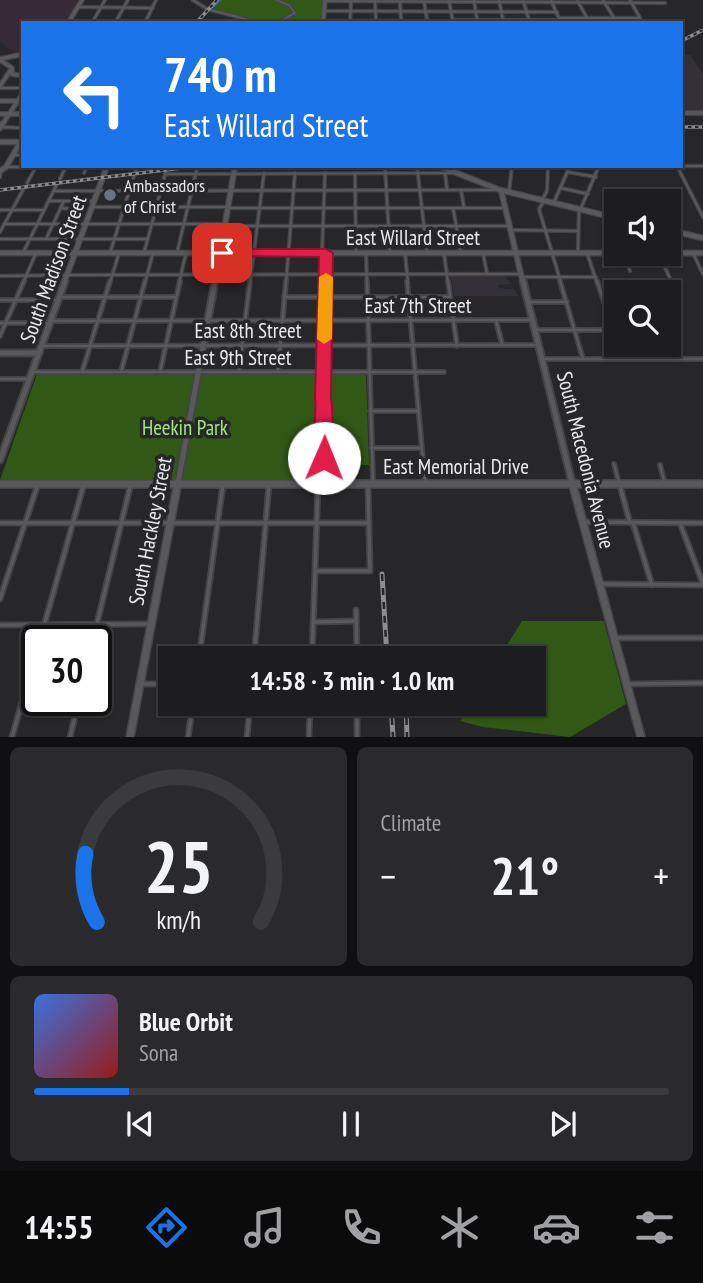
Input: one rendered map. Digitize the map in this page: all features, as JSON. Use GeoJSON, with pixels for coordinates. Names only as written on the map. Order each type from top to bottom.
{"type":"FeatureCollection","features":[{"type":"Feature","properties":{"kind":"street"},"geometry":{"type":"LineString","coordinates":[[69,21],[82,0]]}},
{"type":"Feature","properties":{"kind":"street"},"geometry":{"type":"LineString","coordinates":[[93,21],[105,0]]}},
{"type":"Feature","properties":{"kind":"street"},"geometry":{"type":"LineString","coordinates":[[116,21],[128,0]]}},
{"type":"Feature","properties":{"kind":"street"},"geometry":{"type":"LineString","coordinates":[[146,21],[156,0]]}},
{"type":"Feature","properties":{"kind":"street"},"geometry":{"type":"LineString","coordinates":[[192,0],[207,9],[254,21]]}},
{"type":"Feature","properties":{"kind":"street"},"geometry":{"type":"LineString","coordinates":[[276,0],[289,5],[295,13],[281,21]]}},
{"type":"Feature","properties":{"kind":"street"},"geometry":{"type":"LineString","coordinates":[[323,21],[325,1],[666,3]]}},
{"type":"Feature","properties":{"kind":"street"},"geometry":{"type":"LineString","coordinates":[[350,21],[351,1]]}},
{"type":"Feature","properties":{"kind":"street"},"geometry":{"type":"LineString","coordinates":[[375,1],[376,21]]}},
{"type":"Feature","properties":{"kind":"street"},"geometry":{"type":"LineString","coordinates":[[400,1],[401,21]]}},
{"type":"Feature","properties":{"kind":"street"},"geometry":{"type":"LineString","coordinates":[[424,1],[427,19]]}},
{"type":"Feature","properties":{"kind":"street"},"geometry":{"type":"LineString","coordinates":[[449,1],[453,21],[641,18],[631,1]]}},
{"type":"Feature","properties":{"kind":"street"},"geometry":{"type":"LineString","coordinates":[[474,1],[477,20]]}},
{"type":"Feature","properties":{"kind":"street"},"geometry":{"type":"LineString","coordinates":[[499,1],[503,20]]}},
{"type":"Feature","properties":{"kind":"street"},"geometry":{"type":"LineString","coordinates":[[523,1],[530,20]]}},
{"type":"Feature","properties":{"kind":"street"},"geometry":{"type":"LineString","coordinates":[[552,1],[560,20]]}},
{"type":"Feature","properties":{"kind":"street"},"geometry":{"type":"LineString","coordinates":[[578,1],[587,18]]}},
{"type":"Feature","properties":{"kind":"street"},"geometry":{"type":"LineString","coordinates":[[604,1],[614,18]]}},
{"type":"Feature","properties":{"kind":"street"},"geometry":{"type":"LineString","coordinates":[[78,7],[153,8]]}},
{"type":"Feature","properties":{"kind":"street"},"geometry":{"type":"LineString","coordinates":[[324,11],[557,12]]}},
{"type":"Feature","properties":{"kind":"street"},"geometry":{"type":"LineString","coordinates":[[0,61],[21,55]]}},
{"type":"Feature","properties":{"kind":"street"},"geometry":{"type":"LineString","coordinates":[[0,61],[12,68],[12,74],[21,76]]}},
{"type":"Feature","properties":{"kind":"street"},"geometry":{"type":"LineString","coordinates":[[0,61],[10,69],[3,77],[0,87],[21,91]]}},
{"type":"Feature","properties":{"kind":"street"},"geometry":{"type":"LineString","coordinates":[[3,77],[21,76]]}},
{"type":"Feature","properties":{"kind":"street"},"geometry":{"type":"LineString","coordinates":[[0,101],[20,101]]}},
{"type":"Feature","properties":{"kind":"street"},"geometry":{"type":"LineString","coordinates":[[0,128],[20,101]]}},
{"type":"Feature","properties":{"kind":"street"},"geometry":{"type":"LineString","coordinates":[[683,113],[703,113]]}},
{"type":"Feature","properties":{"kind":"street"},"geometry":{"type":"LineString","coordinates":[[0,114],[21,114]]}},
{"type":"Feature","properties":{"kind":"street"},"geometry":{"type":"LineString","coordinates":[[0,128],[21,128]]}},
{"type":"Feature","properties":{"kind":"street"},"geometry":{"type":"LineString","coordinates":[[0,142],[21,141]]}},
{"type":"Feature","properties":{"kind":"street"},"geometry":{"type":"LineString","coordinates":[[0,177],[2,169],[21,143]]}},
{"type":"Feature","properties":{"kind":"street"},"geometry":{"type":"LineString","coordinates":[[13,155],[21,155]]}},
{"type":"Feature","properties":{"kind":"street"},"geometry":{"type":"LineString","coordinates":[[683,167],[703,166]]}},
{"type":"Feature","properties":{"kind":"street"},"geometry":{"type":"LineString","coordinates":[[2,169],[21,168]]}},
{"type":"Feature","properties":{"kind":"street"},"geometry":{"type":"LineString","coordinates":[[27,183],[35,168]]}},
{"type":"Feature","properties":{"kind":"street"},"geometry":{"type":"LineString","coordinates":[[60,178],[65,168]]}},
{"type":"Feature","properties":{"kind":"street"},"geometry":{"type":"LineString","coordinates":[[84,173],[86,168]]}},
{"type":"Feature","properties":{"kind":"street","name":"South Madison Street"},"geometry":{"type":"LineString","coordinates":[[0,460],[106,168]]}},
{"type":"Feature","properties":{"kind":"street"},"geometry":{"type":"LineString","coordinates":[[110,253],[137,168]]}},
{"type":"Feature","properties":{"kind":"street"},"geometry":{"type":"LineString","coordinates":[[177,253],[197,168]]}},
{"type":"Feature","properties":{"kind":"street","name":"South Hackley Street"},"geometry":{"type":"LineString","coordinates":[[130,737],[204,346],[234,168]]}},
{"type":"Feature","properties":{"kind":"street"},"geometry":{"type":"LineString","coordinates":[[385,168],[390,253]]}},
{"type":"Feature","properties":{"kind":"street"},"geometry":{"type":"LineString","coordinates":[[417,168],[427,253]]}},
{"type":"Feature","properties":{"kind":"street"},"geometry":{"type":"LineString","coordinates":[[446,168],[489,188]]}},
{"type":"Feature","properties":{"kind":"street"},"geometry":{"type":"LineString","coordinates":[[509,192],[512,168]]}},
{"type":"Feature","properties":{"kind":"street"},"geometry":{"type":"LineString","coordinates":[[548,168],[547,191],[539,209],[583,359]]}},
{"type":"Feature","properties":{"kind":"street"},"geometry":{"type":"LineString","coordinates":[[554,203],[569,168]]}},
{"type":"Feature","properties":{"kind":"street"},"geometry":{"type":"LineString","coordinates":[[578,253],[580,209],[598,168]]}},
{"type":"Feature","properties":{"kind":"street"},"geometry":{"type":"LineString","coordinates":[[678,168],[703,217]]}},
{"type":"Feature","properties":{"kind":"street"},"geometry":{"type":"LineString","coordinates":[[144,253],[166,173],[456,171]]}},
{"type":"Feature","properties":{"kind":"street"},"geometry":{"type":"LineString","coordinates":[[568,172],[596,177]]}},
{"type":"Feature","properties":{"kind":"street"},"geometry":{"type":"LineString","coordinates":[[239,372],[264,173]]}},
{"type":"Feature","properties":{"kind":"street"},"geometry":{"type":"LineString","coordinates":[[278,372],[295,173]]}},
{"type":"Feature","properties":{"kind":"street"},"geometry":{"type":"LineString","coordinates":[[325,173],[325,412],[322,444],[333,484]]}},
{"type":"Feature","properties":{"kind":"street"},"geometry":{"type":"LineString","coordinates":[[355,173],[356,253]]}},
{"type":"Feature","properties":{"kind":"street"},"geometry":{"type":"LineString","coordinates":[[445,173],[447,190]]}},
{"type":"Feature","properties":{"kind":"street"},"geometry":{"type":"LineString","coordinates":[[23,253],[57,184]]}},
{"type":"Feature","properties":{"kind":"street"},"geometry":{"type":"LineString","coordinates":[[0,232],[24,188]]}},
{"type":"Feature","properties":{"kind":"street"},"geometry":{"type":"LineString","coordinates":[[54,191],[489,188],[604,215]]}},
{"type":"Feature","properties":{"kind":"street"},"geometry":{"type":"LineString","coordinates":[[561,188],[588,194]]}},
{"type":"Feature","properties":{"kind":"street"},"geometry":{"type":"LineString","coordinates":[[461,190],[464,208]]}},
{"type":"Feature","properties":{"kind":"street","name":"South Macedonia Avenue"},"geometry":{"type":"LineString","coordinates":[[500,190],[572,483],[641,737]]}},
{"type":"Feature","properties":{"kind":"street"},"geometry":{"type":"LineString","coordinates":[[49,201],[125,207],[505,208]]}},
{"type":"Feature","properties":{"kind":"street"},"geometry":{"type":"LineString","coordinates":[[46,239],[64,201]]}},
{"type":"Feature","properties":{"kind":"street"},"geometry":{"type":"LineString","coordinates":[[57,253],[71,209],[61,208]]}},
{"type":"Feature","properties":{"kind":"street"},"geometry":{"type":"LineString","coordinates":[[453,208],[461,253]]}},
{"type":"Feature","properties":{"kind":"street"},"geometry":{"type":"LineString","coordinates":[[0,210],[44,210]]}},
{"type":"Feature","properties":{"kind":"street"},"geometry":{"type":"LineString","coordinates":[[2,225],[456,226],[578,231]]}},
{"type":"Feature","properties":{"kind":"street"},"geometry":{"type":"LineString","coordinates":[[681,233],[703,238]]}},
{"type":"Feature","properties":{"kind":"street"},"geometry":{"type":"LineString","coordinates":[[0,239],[148,239]]}},
{"type":"Feature","properties":{"kind":"street","name":"East Willard Street"},"geometry":{"type":"LineString","coordinates":[[0,253],[604,253]]}},
{"type":"Feature","properties":{"kind":"street"},"geometry":{"type":"LineString","coordinates":[[0,337],[36,253]]}},
{"type":"Feature","properties":{"kind":"street"},"geometry":{"type":"LineString","coordinates":[[82,372],[119,253]]}},
{"type":"Feature","properties":{"kind":"street"},"geometry":{"type":"LineString","coordinates":[[121,373],[153,253]]}},
{"type":"Feature","properties":{"kind":"street"},"geometry":{"type":"LineString","coordinates":[[160,372],[186,253]]}},
{"type":"Feature","properties":{"kind":"street"},"geometry":{"type":"LineString","coordinates":[[315,571],[370,571],[371,448],[366,253]]}},
{"type":"Feature","properties":{"kind":"street"},"geometry":{"type":"LineString","coordinates":[[405,253],[425,484]]}},
{"type":"Feature","properties":{"kind":"street"},"geometry":{"type":"LineString","coordinates":[[444,253],[457,346]]}},
{"type":"Feature","properties":{"kind":"street"},"geometry":{"type":"LineString","coordinates":[[482,253],[487,274]]}},
{"type":"Feature","properties":{"kind":"street"},"geometry":{"type":"LineString","coordinates":[[587,253],[604,301]]}},
{"type":"Feature","properties":{"kind":"street"},"geometry":{"type":"LineString","coordinates":[[681,253],[703,253]]}},
{"type":"Feature","properties":{"kind":"street"},"geometry":{"type":"LineString","coordinates":[[693,253],[703,274]]}},
{"type":"Feature","properties":{"kind":"street"},"geometry":{"type":"LineString","coordinates":[[628,266],[630,271]]}},
{"type":"Feature","properties":{"kind":"street"},"geometry":{"type":"LineString","coordinates":[[0,276],[487,274],[596,277]]}},
{"type":"Feature","properties":{"kind":"street"},"geometry":{"type":"LineString","coordinates":[[0,300],[177,297]]}},
{"type":"Feature","properties":{"kind":"street"},"geometry":{"type":"LineString","coordinates":[[284,297],[450,297]]}},
{"type":"Feature","properties":{"kind":"street"},"geometry":{"type":"LineString","coordinates":[[528,302],[567,302]]}},
{"type":"Feature","properties":{"kind":"street"},"geometry":{"type":"LineString","coordinates":[[496,320],[502,345]]}},
{"type":"Feature","properties":{"kind":"street","name":"East 7th Street"},"geometry":{"type":"LineString","coordinates":[[0,323],[532,320]]}},
{"type":"Feature","properties":{"kind":"street"},"geometry":{"type":"LineString","coordinates":[[535,330],[604,330]]}},
{"type":"Feature","properties":{"kind":"street","name":"East 8th Street"},"geometry":{"type":"LineString","coordinates":[[0,353],[90,346],[538,345]]}},
{"type":"Feature","properties":{"kind":"street"},"geometry":{"type":"LineString","coordinates":[[542,359],[703,359]]}},
{"type":"Feature","properties":{"kind":"street","name":"East 9th Street"},"geometry":{"type":"LineString","coordinates":[[0,379],[82,372],[444,372]]}},
{"type":"Feature","properties":{"kind":"street"},"geometry":{"type":"LineString","coordinates":[[370,411],[418,411]]}},
{"type":"Feature","properties":{"kind":"street"},"geometry":{"type":"LineString","coordinates":[[371,448],[422,449]]}},
{"type":"Feature","properties":{"kind":"street"},"geometry":{"type":"LineString","coordinates":[[614,464],[652,585]]}},
{"type":"Feature","properties":{"kind":"street"},"geometry":{"type":"LineString","coordinates":[[660,465],[665,484]]}},
{"type":"Feature","properties":{"kind":"street","name":"East Memorial Drive"},"geometry":{"type":"LineString","coordinates":[[0,484],[703,484]]}},
{"type":"Feature","properties":{"kind":"street"},"geometry":{"type":"LineString","coordinates":[[0,599],[38,484]]}},
{"type":"Feature","properties":{"kind":"street"},"geometry":{"type":"LineString","coordinates":[[44,625],[84,484]]}},
{"type":"Feature","properties":{"kind":"street"},"geometry":{"type":"LineString","coordinates":[[130,484],[97,625],[150,624]]}},
{"type":"Feature","properties":{"kind":"street"},"geometry":{"type":"LineString","coordinates":[[201,646],[223,484]]}},
{"type":"Feature","properties":{"kind":"street"},"geometry":{"type":"LineString","coordinates":[[255,646],[269,484]]}},
{"type":"Feature","properties":{"kind":"street"},"geometry":{"type":"LineString","coordinates":[[312,646],[318,484]]}},
{"type":"Feature","properties":{"kind":"street"},"geometry":{"type":"LineString","coordinates":[[583,522],[703,523]]}},
{"type":"Feature","properties":{"kind":"street"},"geometry":{"type":"LineString","coordinates":[[0,523],[369,523]]}},
{"type":"Feature","properties":{"kind":"street"},"geometry":{"type":"LineString","coordinates":[[600,584],[703,585],[680,523]]}},
{"type":"Feature","properties":{"kind":"street"},"geometry":{"type":"LineString","coordinates":[[356,610],[357,646]]}},
{"type":"Feature","properties":{"kind":"street"},"geometry":{"type":"LineString","coordinates":[[313,622],[356,621]]}},
{"type":"Feature","properties":{"kind":"street"},"geometry":{"type":"LineString","coordinates":[[0,625],[21,625]]}},
{"type":"Feature","properties":{"kind":"street"},"geometry":{"type":"LineString","coordinates":[[614,639],[703,638]]}},
{"type":"Feature","properties":{"kind":"street"},"geometry":{"type":"LineString","coordinates":[[626,684],[703,683]]}},
{"type":"Feature","properties":{"kind":"street"},"geometry":{"type":"LineString","coordinates":[[140,684],[158,684]]}},
{"type":"Feature","properties":{"kind":"street"},"geometry":{"type":"LineString","coordinates":[[12,737],[21,706]]}},
{"type":"Feature","properties":{"kind":"street"},"geometry":{"type":"LineString","coordinates":[[70,737],[75,716]]}},
{"type":"Feature","properties":{"kind":"street"},"geometry":{"type":"LineString","coordinates":[[188,737],[191,716]]}},
{"type":"Feature","properties":{"kind":"street"},"geometry":{"type":"LineString","coordinates":[[247,737],[249,716]]}},
{"type":"Feature","properties":{"kind":"street"},"geometry":{"type":"LineString","coordinates":[[309,737],[310,716]]}},
{"type":"Feature","properties":{"kind":"street"},"geometry":{"type":"LineString","coordinates":[[357,716],[357,737]]}},
{"type":"Feature","properties":{"kind":"shaded area"},"geometry":{"type":"Polygon","coordinates":[[[0,0],[80,0],[66,21],[21,21],[21,54],[0,42],[0,0]]]}},
{"type":"Feature","properties":{"kind":"shaded area"},"geometry":{"type":"Polygon","coordinates":[[[683,55],[690,55],[703,74],[703,113],[683,113],[683,55]]]}},
{"type":"Feature","properties":{"kind":"shaded area"},"geometry":{"type":"Polygon","coordinates":[[[451,276],[505,276],[511,284],[498,285],[498,288],[514,289],[519,296],[454,296],[451,276]]]}},
{"type":"Feature","properties":{"kind":"green space"},"geometry":{"type":"Polygon","coordinates":[[[220,0],[324,0],[321,21],[245,21],[209,10],[220,0]]]}},
{"type":"Feature","properties":{"kind":"green space","name":"Heekin Park"},"geometry":{"type":"Polygon","coordinates":[[[37,374],[366,374],[369,465],[327,464],[333,480],[0,480],[37,374]]]}},
{"type":"Feature","properties":{"kind":"green space"},"geometry":{"type":"Polygon","coordinates":[[[522,621],[604,621],[626,704],[570,737],[483,727],[460,721],[463,716],[546,716],[546,646],[506,646],[522,621]]]}},
{"type":"Feature","properties":{"kind":"waterway"},"geometry":{"type":"LineString","coordinates":[[211,9],[220,0]]}},
{"type":"Feature","properties":{"kind":"railway"},"geometry":{"type":"LineString","coordinates":[[198,21],[217,0]]}},
{"type":"Feature","properties":{"kind":"railway"},"geometry":{"type":"LineString","coordinates":[[683,40],[703,30]]}},
{"type":"Feature","properties":{"kind":"railway"},"geometry":{"type":"LineString","coordinates":[[683,127],[703,127]]}},
{"type":"Feature","properties":{"kind":"railway"},"geometry":{"type":"LineString","coordinates":[[0,190],[182,168]]}},
{"type":"Feature","properties":{"kind":"railway"},"geometry":{"type":"LineString","coordinates":[[382,574],[386,646]]}},
{"type":"Feature","properties":{"kind":"railway"},"geometry":{"type":"LineString","coordinates":[[392,716],[393,737]]}},
{"type":"Feature","properties":{"kind":"railway"},"geometry":{"type":"LineString","coordinates":[[406,716],[407,737]]}},
{"type":"Feature","properties":{"kind":"slow traffic"},"geometry":{"type":"LineString","coordinates":[[324,339],[326,277]]}},
{"type":"Feature","properties":{"kind":"place","name":"Ambassadors of Christ"},"geometry":{"type":"Point","coordinates":[110,195]}},
{"type":"Feature","properties":{"kind":"route"},"geometry":{"type":"LineString","coordinates":[[222,253],[326,253],[325,412],[322,444],[324,458]]}}]}
